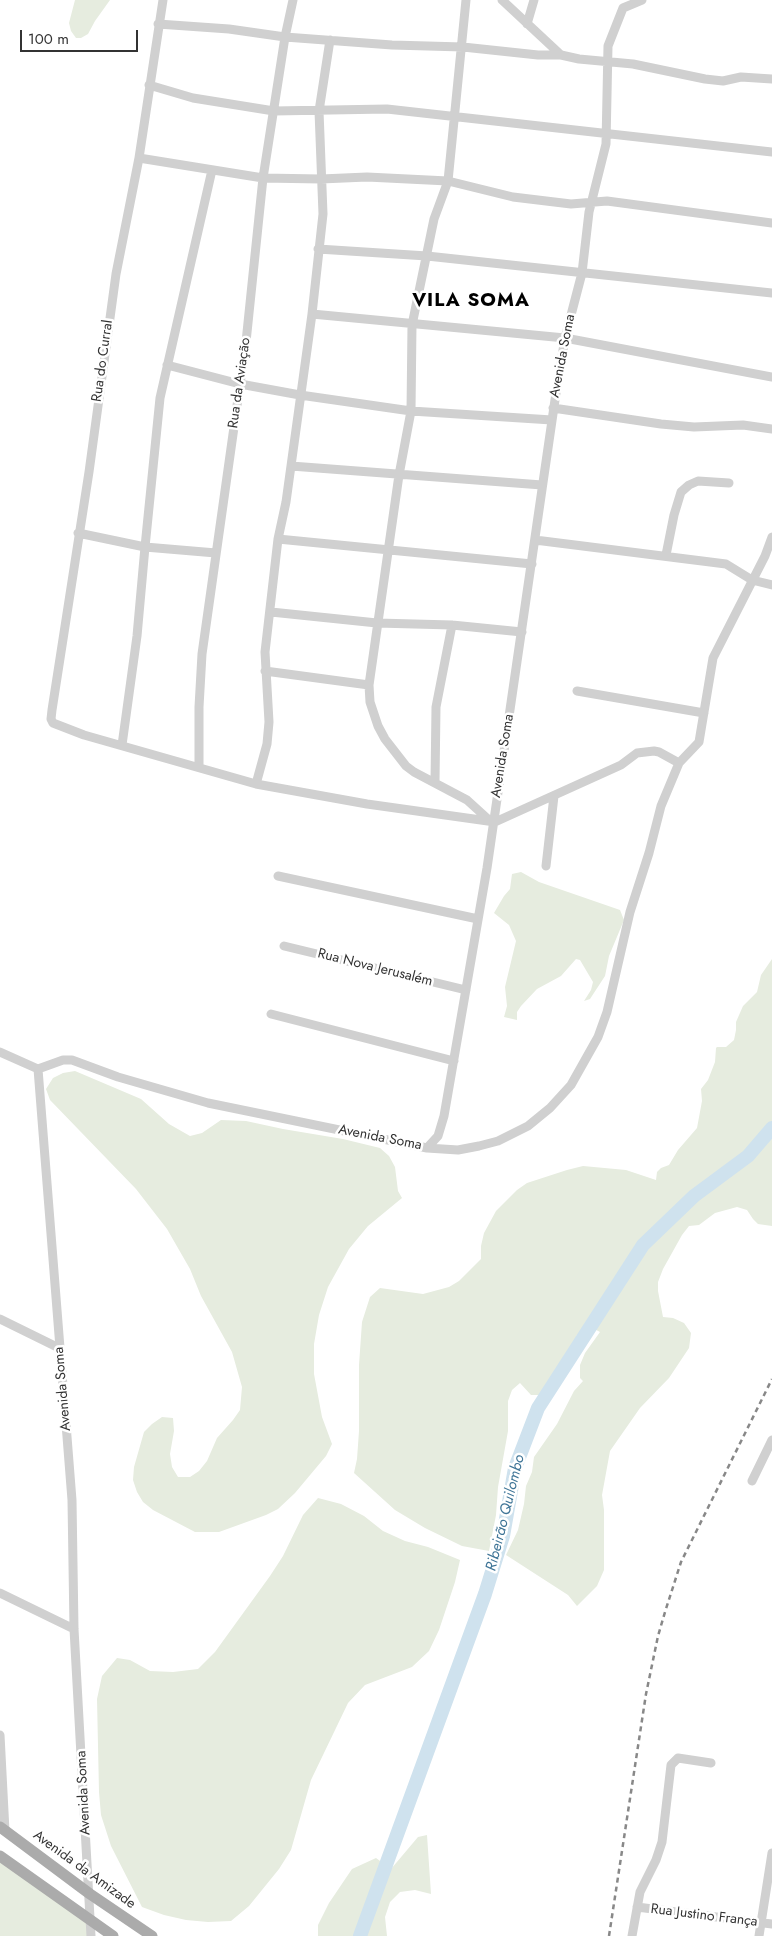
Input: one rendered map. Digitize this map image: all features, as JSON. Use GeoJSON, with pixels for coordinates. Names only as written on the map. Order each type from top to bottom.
{"type":"FeatureCollection","features":[{"type":"Feature","properties":{"kind":"main road","name":"Avenida da Amizade"},"geometry":{"type":"LineString","coordinates":[[3,1829],[90,1894],[152,1936]]}},
{"type":"Feature","properties":{"kind":"main road"},"geometry":{"type":"LineString","coordinates":[[0,1856],[113,1936]]}},
{"type":"Feature","properties":{"kind":"street","name":"Rua do Curral"},"geometry":{"type":"LineString","coordinates":[[122,745],[84,735],[52,723],[51,719],[78,533],[89,472],[116,274],[140,158],[149,85],[163,0]]}},
{"type":"Feature","properties":{"kind":"street","name":"Rua da Aviação"},"geometry":{"type":"LineString","coordinates":[[199,767],[199,707],[202,654],[240,384],[263,178],[285,37],[293,0]]}},
{"type":"Feature","properties":{"kind":"street"},"geometry":{"type":"LineString","coordinates":[[466,0],[463,47],[448,181],[434,219],[412,325],[411,411],[399,475],[369,685],[373,712],[385,739],[406,766],[467,800],[492,821]]}},
{"type":"Feature","properties":{"kind":"street"},"geometry":{"type":"LineString","coordinates":[[502,0],[561,55]]}},
{"type":"Feature","properties":{"kind":"street"},"geometry":{"type":"LineString","coordinates":[[527,24],[534,0]]}},
{"type":"Feature","properties":{"kind":"street","name":"Avenida Soma"},"geometry":{"type":"LineString","coordinates":[[91,1936],[74,1629],[72,1500],[38,1069],[63,1060],[72,1060],[118,1077],[208,1103],[427,1148],[438,1136],[454,1061],[478,919],[536,540],[553,408],[565,338],[582,272],[587,223],[607,134],[608,46],[623,8],[642,0]]}},
{"type":"Feature","properties":{"kind":"street"},"geometry":{"type":"LineString","coordinates":[[158,24],[229,28],[285,37],[463,47],[538,55],[561,55],[608,63],[633,64],[723,81],[741,78],[772,79]]}},
{"type":"Feature","properties":{"kind":"street"},"geometry":{"type":"LineString","coordinates":[[256,784],[267,744],[269,722],[265,652],[278,538],[291,466],[312,314],[323,214],[319,111],[330,40]]}},
{"type":"Feature","properties":{"kind":"street"},"geometry":{"type":"LineString","coordinates":[[149,85],[193,98],[274,111],[387,109],[772,152]]}},
{"type":"Feature","properties":{"kind":"street"},"geometry":{"type":"LineString","coordinates":[[140,158],[263,178],[321,179],[367,177],[448,181],[513,197],[571,204],[607,201],[772,223]]}},
{"type":"Feature","properties":{"kind":"street"},"geometry":{"type":"LineString","coordinates":[[212,170],[160,398],[144,547],[138,636],[122,745],[256,784],[367,804],[492,821],[554,796],[621,765],[637,753],[659,752],[679,763]]}},
{"type":"Feature","properties":{"kind":"street"},"geometry":{"type":"LineString","coordinates":[[318,249],[427,256],[772,293]]}},
{"type":"Feature","properties":{"kind":"street"},"geometry":{"type":"LineString","coordinates":[[312,314],[412,325],[565,338],[772,376]]}},
{"type":"Feature","properties":{"kind":"street"},"geometry":{"type":"LineString","coordinates":[[167,365],[240,384],[300,395],[411,411],[552,420]]}},
{"type":"Feature","properties":{"kind":"street"},"geometry":{"type":"LineString","coordinates":[[553,408],[661,424],[694,427],[743,425],[772,429]]}},
{"type":"Feature","properties":{"kind":"street"},"geometry":{"type":"LineString","coordinates":[[291,466],[542,485]]}},
{"type":"Feature","properties":{"kind":"street"},"geometry":{"type":"LineString","coordinates":[[666,555],[681,492],[698,481],[729,483]]}},
{"type":"Feature","properties":{"kind":"street"},"geometry":{"type":"LineString","coordinates":[[78,533],[144,547],[216,553]]}},
{"type":"Feature","properties":{"kind":"street"},"geometry":{"type":"LineString","coordinates":[[427,1148],[458,1150],[498,1141],[516,1134],[550,1108],[571,1085],[588,1058],[601,1029],[606,1012],[630,912],[649,853],[661,806],[679,763],[699,742],[713,658],[730,628],[765,556],[772,537]]}},
{"type":"Feature","properties":{"kind":"street"},"geometry":{"type":"LineString","coordinates":[[278,538],[532,564]]}},
{"type":"Feature","properties":{"kind":"street"},"geometry":{"type":"LineString","coordinates":[[536,540],[726,564],[752,580],[772,584]]}},
{"type":"Feature","properties":{"kind":"street"},"geometry":{"type":"LineString","coordinates":[[271,612],[377,623],[452,625],[522,632]]}},
{"type":"Feature","properties":{"kind":"street"},"geometry":{"type":"LineString","coordinates":[[434,782],[436,707],[452,625]]}},
{"type":"Feature","properties":{"kind":"street"},"geometry":{"type":"LineString","coordinates":[[265,671],[369,685]]}},
{"type":"Feature","properties":{"kind":"street"},"geometry":{"type":"LineString","coordinates":[[577,691],[704,713]]}},
{"type":"Feature","properties":{"kind":"street"},"geometry":{"type":"LineString","coordinates":[[546,866],[554,796]]}},
{"type":"Feature","properties":{"kind":"street"},"geometry":{"type":"LineString","coordinates":[[278,876],[478,919]]}},
{"type":"Feature","properties":{"kind":"street","name":"Rua Nova Jerusalém"},"geometry":{"type":"LineString","coordinates":[[284,946],[466,990]]}},
{"type":"Feature","properties":{"kind":"street"},"geometry":{"type":"LineString","coordinates":[[271,1014],[454,1061]]}},
{"type":"Feature","properties":{"kind":"street"},"geometry":{"type":"LineString","coordinates":[[0,1052],[38,1069]]}},
{"type":"Feature","properties":{"kind":"street"},"geometry":{"type":"LineString","coordinates":[[0,1320],[59,1348]]}},
{"type":"Feature","properties":{"kind":"street"},"geometry":{"type":"LineString","coordinates":[[752,1481],[772,1440]]}},
{"type":"Feature","properties":{"kind":"street"},"geometry":{"type":"LineString","coordinates":[[0,1593],[74,1629]]}},
{"type":"Feature","properties":{"kind":"street"},"geometry":{"type":"LineString","coordinates":[[0,1735],[3,1829]]}},
{"type":"Feature","properties":{"kind":"street"},"geometry":{"type":"LineString","coordinates":[[632,1936],[640,1892],[656,1860],[662,1842],[672,1764],[678,1758],[711,1763]]}},
{"type":"Feature","properties":{"kind":"street"},"geometry":{"type":"LineString","coordinates":[[759,1936],[772,1853]]}},
{"type":"Feature","properties":{"kind":"street","name":"Rua Justino França"},"geometry":{"type":"LineString","coordinates":[[637,1907],[772,1924]]}},
{"type":"Feature","properties":{"kind":"shaded area"},"geometry":{"type":"Polygon","coordinates":[[[75,0],[110,0],[88,34],[81,38],[76,38],[71,31],[69,23],[75,0]]]}},
{"type":"Feature","properties":{"kind":"shaded area"},"geometry":{"type":"Polygon","coordinates":[[[521,872],[539,882],[620,910],[624,920],[609,956],[605,976],[590,999],[584,1001],[591,990],[593,982],[580,960],[576,959],[561,976],[537,989],[517,1012],[517,1020],[504,1017],[507,1006],[505,987],[516,941],[509,925],[494,913],[510,889],[512,874],[521,872]]]}},
{"type":"Feature","properties":{"kind":"shaded area"},"geometry":{"type":"Polygon","coordinates":[[[772,959],[772,1226],[758,1224],[747,1210],[737,1207],[715,1213],[699,1225],[689,1226],[663,1269],[658,1282],[658,1291],[663,1317],[673,1318],[684,1323],[691,1333],[689,1348],[669,1378],[640,1408],[610,1451],[602,1495],[604,1510],[604,1570],[597,1586],[577,1606],[568,1595],[506,1555],[518,1530],[526,1486],[532,1472],[534,1457],[557,1424],[574,1391],[583,1381],[580,1378],[580,1365],[585,1353],[600,1332],[587,1325],[577,1335],[547,1395],[531,1395],[520,1383],[512,1390],[508,1401],[508,1431],[489,1551],[462,1546],[425,1528],[395,1510],[354,1473],[359,1431],[359,1365],[362,1322],[370,1297],[380,1288],[423,1294],[449,1287],[459,1281],[481,1259],[484,1233],[496,1211],[517,1190],[527,1183],[583,1166],[626,1170],[656,1180],[657,1172],[669,1165],[678,1150],[697,1128],[702,1101],[701,1089],[708,1080],[715,1062],[716,1048],[726,1047],[734,1040],[736,1022],[743,1006],[757,992],[761,975],[772,959]]]}},
{"type":"Feature","properties":{"kind":"shaded area"},"geometry":{"type":"Polygon","coordinates":[[[75,1071],[141,1099],[169,1124],[190,1136],[202,1133],[221,1120],[246,1121],[343,1139],[380,1148],[389,1156],[395,1167],[398,1191],[402,1198],[368,1226],[349,1249],[328,1287],[319,1315],[314,1344],[314,1374],[322,1417],[332,1444],[326,1456],[295,1493],[278,1509],[266,1515],[219,1532],[195,1532],[153,1510],[143,1502],[137,1492],[133,1480],[134,1467],[144,1432],[152,1424],[162,1417],[173,1418],[174,1431],[170,1454],[172,1467],[178,1477],[190,1477],[199,1471],[207,1461],[217,1438],[240,1410],[242,1387],[232,1352],[201,1296],[190,1269],[167,1229],[136,1189],[50,1100],[46,1089],[53,1078],[63,1073],[75,1071]]]}},
{"type":"Feature","properties":{"kind":"shaded area"},"geometry":{"type":"Polygon","coordinates":[[[318,1498],[341,1504],[364,1516],[383,1531],[405,1541],[428,1547],[460,1560],[455,1582],[439,1630],[429,1651],[412,1667],[365,1685],[348,1703],[311,1780],[291,1850],[279,1869],[249,1906],[231,1921],[208,1922],[164,1915],[142,1907],[111,1846],[101,1815],[97,1699],[102,1676],[117,1658],[130,1660],[150,1671],[173,1672],[198,1669],[215,1652],[270,1576],[283,1556],[303,1515],[318,1498]]]}},
{"type":"Feature","properties":{"kind":"shaded area"},"geometry":{"type":"Polygon","coordinates":[[[427,1835],[431,1894],[415,1890],[400,1892],[390,1902],[385,1917],[387,1936],[318,1936],[318,1925],[329,1903],[352,1869],[376,1858],[391,1869],[418,1837],[427,1835]]]}},
{"type":"Feature","properties":{"kind":"shaded area"},"geometry":{"type":"Polygon","coordinates":[[[0,1862],[91,1925],[91,1936],[0,1936],[0,1862]]]}},
{"type":"Feature","properties":{"kind":"waterway","name":"Ribeirão Quilombo"},"geometry":{"type":"LineString","coordinates":[[360,1936],[485,1594],[503,1536],[515,1468],[538,1408],[643,1245],[694,1196],[748,1156],[772,1128]]}},
{"type":"Feature","properties":{"kind":"railway"},"geometry":{"type":"LineString","coordinates":[[609,1936],[646,1694],[665,1612],[681,1562],[772,1379]]}},
{"type":"Feature","properties":{"kind":"district","name":"VILA SOMA"},"geometry":{"type":"Point","coordinates":[471,301]}}]}
